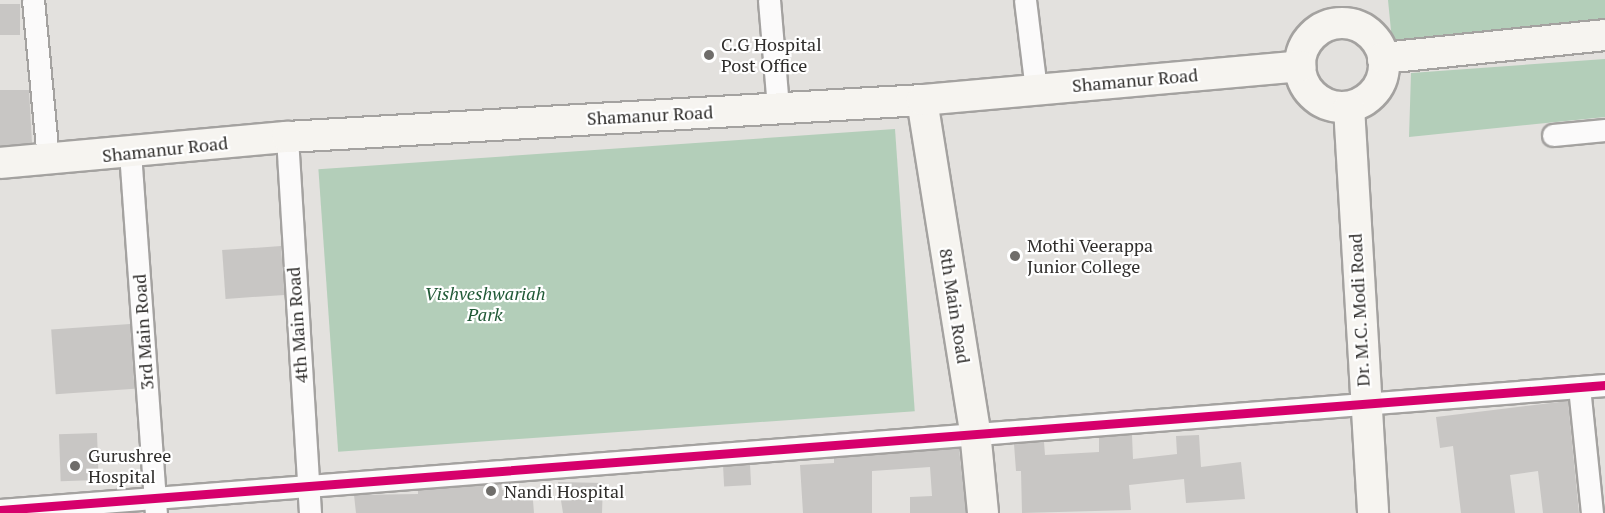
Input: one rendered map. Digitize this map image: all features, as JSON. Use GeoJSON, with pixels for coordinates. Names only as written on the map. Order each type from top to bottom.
{"type":"FeatureCollection","features":[{"type":"Feature","properties":{"kind":"main road"},"geometry":{"type":"LineString","coordinates":[[1338,12],[1367,32],[1383,58],[1384,71],[1376,91],[1349,107],[1318,100],[1303,81],[1300,66],[1305,46],[1312,36],[1338,12]]}},
{"type":"Feature","properties":{"kind":"main road"},"geometry":{"type":"LineString","coordinates":[[1383,58],[1605,35]]}},
{"type":"Feature","properties":{"kind":"main road","name":"Shamanur Road"},"geometry":{"type":"LineString","coordinates":[[0,163],[287,137],[922,100],[1300,66]]}},
{"type":"Feature","properties":{"kind":"main road","name":"8th Main Road"},"geometry":{"type":"LineString","coordinates":[[922,100],[975,431],[983,513]]}},
{"type":"Feature","properties":{"kind":"main road","name":"Dr. M.C. Modi Road"},"geometry":{"type":"LineString","coordinates":[[1349,107],[1364,404],[1373,513]]}},
{"type":"Feature","properties":{"kind":"street"},"geometry":{"type":"LineString","coordinates":[[33,0],[48,160]]}},
{"type":"Feature","properties":{"kind":"street"},"geometry":{"type":"LineString","coordinates":[[769,0],[778,108]]}},
{"type":"Feature","properties":{"kind":"street"},"geometry":{"type":"LineString","coordinates":[[1025,0],[1036,89]]}},
{"type":"Feature","properties":{"kind":"street"},"geometry":{"type":"LineString","coordinates":[[1553,135],[1605,130]]}},
{"type":"Feature","properties":{"kind":"street","name":"4th Main Road"},"geometry":{"type":"LineString","coordinates":[[287,137],[310,513]]}},
{"type":"Feature","properties":{"kind":"street","name":"3rd Main Road"},"geometry":{"type":"LineString","coordinates":[[130,152],[155,505]]}},
{"type":"Feature","properties":{"kind":"street"},"geometry":{"type":"LineString","coordinates":[[0,510],[155,505],[308,485],[975,431],[1605,385]]}},
{"type":"Feature","properties":{"kind":"street"},"geometry":{"type":"LineString","coordinates":[[1579,387],[1592,513]]}},
{"type":"Feature","properties":{"kind":"green space"},"geometry":{"type":"Polygon","coordinates":[[[1388,0],[1605,0],[1605,36],[1393,51],[1388,0]]]}},
{"type":"Feature","properties":{"kind":"green space"},"geometry":{"type":"Polygon","coordinates":[[[1605,59],[1605,117],[1409,137],[1411,73],[1605,59]]]}},
{"type":"Feature","properties":{"kind":"green space","name":"Vishveshwariah Park"},"geometry":{"type":"Polygon","coordinates":[[[895,129],[915,411],[338,452],[318,169],[895,129]]]}},
{"type":"Feature","properties":{"kind":"building"},"geometry":{"type":"Polygon","coordinates":[[[0,4],[20,4],[20,35],[0,35],[0,4]]]}},
{"type":"Feature","properties":{"kind":"building"},"geometry":{"type":"Polygon","coordinates":[[[0,90],[29,90],[32,143],[0,146],[0,90]]]}},
{"type":"Feature","properties":{"kind":"building"},"geometry":{"type":"Polygon","coordinates":[[[281,246],[284,295],[226,299],[222,250],[281,246]]]}},
{"type":"Feature","properties":{"kind":"building"},"geometry":{"type":"Polygon","coordinates":[[[130,324],[135,389],[56,394],[51,330],[130,324]]]}},
{"type":"Feature","properties":{"kind":"building"},"geometry":{"type":"Polygon","coordinates":[[[1568,401],[1579,513],[1543,513],[1538,471],[1510,475],[1515,513],[1461,513],[1453,446],[1440,448],[1436,417],[1568,401]]]}},
{"type":"Feature","properties":{"kind":"building"},"geometry":{"type":"Polygon","coordinates":[[[97,433],[99,480],[61,481],[59,434],[97,433]]]}},
{"type":"Feature","properties":{"kind":"building"},"geometry":{"type":"Polygon","coordinates":[[[1132,435],[1133,459],[1177,454],[1176,436],[1199,435],[1201,467],[1241,462],[1245,499],[1186,503],[1184,479],[1129,485],[1131,510],[1022,513],[1021,471],[1016,471],[1014,444],[1044,442],[1045,455],[1099,452],[1099,437],[1132,435]]]}},
{"type":"Feature","properties":{"kind":"building"},"geometry":{"type":"Polygon","coordinates":[[[959,448],[966,513],[910,513],[910,497],[932,496],[930,467],[872,471],[872,513],[803,513],[800,465],[834,463],[834,458],[959,448]]]}},
{"type":"Feature","properties":{"kind":"building"},"geometry":{"type":"Polygon","coordinates":[[[750,464],[751,485],[724,486],[723,465],[750,464]]]}},
{"type":"Feature","properties":{"kind":"building"},"geometry":{"type":"Polygon","coordinates":[[[558,482],[603,483],[602,513],[563,513],[558,482]]]}},
{"type":"Feature","properties":{"kind":"building"},"geometry":{"type":"Polygon","coordinates":[[[501,484],[502,490],[532,488],[534,513],[356,513],[354,495],[418,494],[418,490],[501,484]]]}},
{"type":"Feature","properties":{"kind":"cycle path"},"geometry":{"type":"LineString","coordinates":[[0,510],[1605,385]]}},
{"type":"Feature","properties":{"kind":"place","name":"C.G Hospital Post Office"},"geometry":{"type":"Point","coordinates":[709,55]}},
{"type":"Feature","properties":{"kind":"place","name":"Mothi Veerappa Junior College"},"geometry":{"type":"Point","coordinates":[1015,256]}},
{"type":"Feature","properties":{"kind":"place","name":"Gurushree Hospital"},"geometry":{"type":"Point","coordinates":[75,466]}},
{"type":"Feature","properties":{"kind":"place","name":"Nandi Hospital"},"geometry":{"type":"Point","coordinates":[491,491]}}]}
